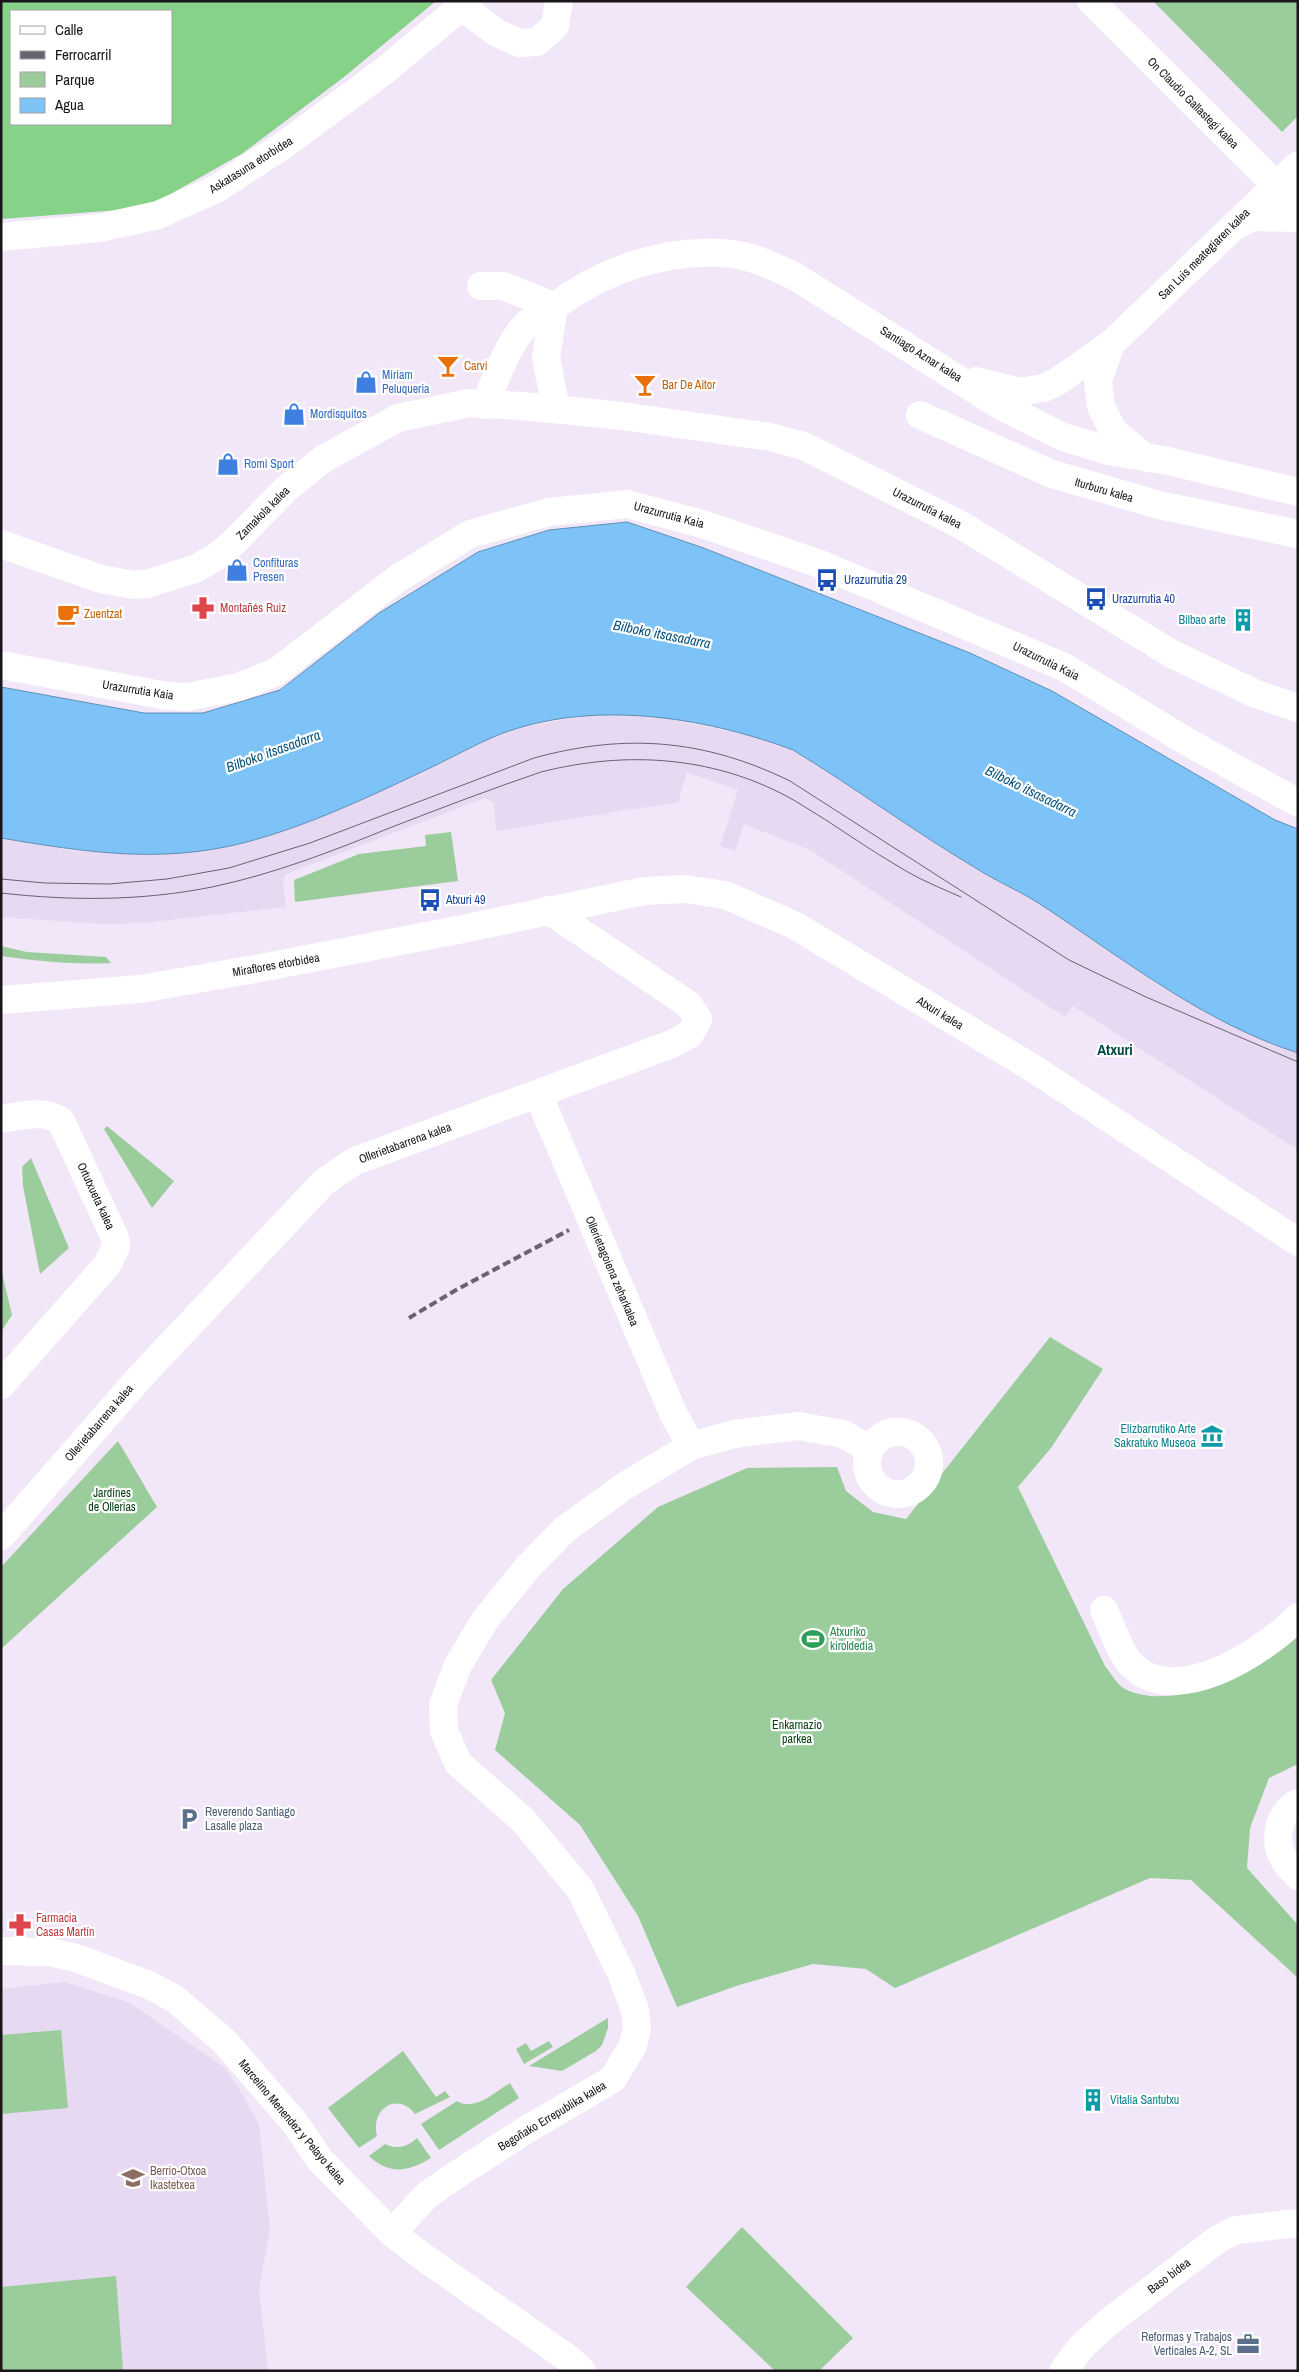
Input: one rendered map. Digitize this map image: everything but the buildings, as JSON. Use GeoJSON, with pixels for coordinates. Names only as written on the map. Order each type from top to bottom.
{"type":"FeatureCollection","features":[{"type":"Feature","properties":{"kind":"street","name":"Askatasuna etorbidea"},"geometry":{"type":"LineString","coordinates":[[1,237],[98,228],[158,215],[216,189],[292,140],[384,71],[465,4],[497,33],[519,43],[537,42],[555,26],[559,1]]}},
{"type":"Feature","properties":{"kind":"street","name":"On Claudio Gallastegi kalea"},"geometry":{"type":"LineString","coordinates":[[1091,1],[1276,184],[1298,202]]}},
{"type":"Feature","properties":{"kind":"street","name":"San Luis meategiaren kalea"},"geometry":{"type":"LineString","coordinates":[[953,374],[1013,390],[1044,388],[1111,344],[1230,228],[1298,165]]}},
{"type":"Feature","properties":{"kind":"street"},"geometry":{"type":"LineString","coordinates":[[1230,228],[1253,217],[1298,218]]}},
{"type":"Feature","properties":{"kind":"street","name":"Santiago Aznar kalea"},"geometry":{"type":"LineString","coordinates":[[484,405],[499,368],[528,323],[568,294],[608,276],[654,259],[690,252],[733,254],[763,261],[796,277],[953,374],[999,405],[1063,437],[1106,450],[1168,461],[1298,492]]}},
{"type":"Feature","properties":{"kind":"street"},"geometry":{"type":"LineString","coordinates":[[481,286],[503,286],[554,306],[546,357],[556,409]]}},
{"type":"Feature","properties":{"kind":"street","name":"San Luis meategiaren kalea"},"geometry":{"type":"LineString","coordinates":[[1111,344],[1098,380],[1101,406],[1113,431],[1146,458]]}},
{"type":"Feature","properties":{"kind":"street","name":"Zamakola kalea"},"geometry":{"type":"LineString","coordinates":[[1,544],[101,579],[134,585],[171,578],[195,569],[216,557],[233,544],[286,490],[323,459],[398,418],[470,403],[522,406]]}},
{"type":"Feature","properties":{"kind":"street","name":"Urazurrutia kalea"},"geometry":{"type":"LineString","coordinates":[[522,406],[622,416],[770,437],[804,446],[961,525],[1172,654],[1256,694],[1298,708]]}},
{"type":"Feature","properties":{"kind":"street","name":"Iturburu kalea"},"geometry":{"type":"LineString","coordinates":[[920,415],[1052,474],[1079,483],[1159,505],[1298,534]]}},
{"type":"Feature","properties":{"kind":"street","name":"Urazurrutia Kaia"},"geometry":{"type":"LineString","coordinates":[[1,665],[167,696],[187,697],[239,687],[276,672],[397,579],[470,534],[549,512],[628,504],[702,524],[820,564],[1064,667],[1194,746],[1298,802]]}},
{"type":"Feature","properties":{"kind":"street","name":"Atxuri kalea"},"geometry":{"type":"LineString","coordinates":[[548,910],[644,891],[684,889],[724,894],[794,925],[1031,1067],[1298,1242]]}},
{"type":"Feature","properties":{"kind":"street","name":"Miraflores etorbidea"},"geometry":{"type":"LineString","coordinates":[[1,1000],[140,989],[439,934],[548,910]]}},
{"type":"Feature","properties":{"kind":"street","name":"Ollerietabarrena kalea"},"geometry":{"type":"LineString","coordinates":[[1,1536],[141,1376],[324,1182],[355,1162],[672,1044],[690,1034],[698,1019],[688,1004],[548,910]]}},
{"type":"Feature","properties":{"kind":"street","name":"Ollerietagoiena zeharkalea"},"geometry":{"type":"LineString","coordinates":[[538,1094],[669,1404],[691,1446]]}},
{"type":"Feature","properties":{"kind":"street","name":"Ortutxueta kalea"},"geometry":{"type":"LineString","coordinates":[[1,1118],[46,1114],[52,1115],[61,1121],[115,1238],[116,1246],[108,1265],[1,1385]]}},
{"type":"Feature","properties":{"kind":"street","name":"Begoñako Errepublika kalea"},"geometry":{"type":"LineString","coordinates":[[392,2232],[427,2195],[450,2179],[529,2128],[613,2079],[633,2045],[637,2028],[630,1996],[622,1973],[580,1889],[523,1820],[458,1763],[444,1731],[443,1704],[458,1665],[485,1620],[528,1567],[564,1530],[622,1487],[691,1446],[734,1434],[798,1426],[843,1434],[870,1449]]}},
{"type":"Feature","properties":{"kind":"street"},"geometry":{"type":"LineString","coordinates":[[1104,1610],[1128,1661],[1141,1673],[1163,1681],[1204,1677],[1235,1664],[1258,1651],[1298,1617]]}},
{"type":"Feature","properties":{"kind":"street"},"geometry":{"type":"LineString","coordinates":[[1298,1803],[1292,1806],[1280,1822],[1277,1839],[1284,1860],[1298,1876]]}},
{"type":"Feature","properties":{"kind":"street","name":"Marcelino Menendez y Pelayo kalea"},"geometry":{"type":"LineString","coordinates":[[1,1951],[50,1952],[76,1958],[149,1985],[175,1999],[225,2042],[295,2123],[320,2160],[392,2232],[426,2259],[569,2358],[582,2371]]}},
{"type":"Feature","properties":{"kind":"street","name":"Baso bidea"},"geometry":{"type":"LineString","coordinates":[[1063,2371],[1082,2346],[1110,2321],[1218,2239],[1236,2230],[1298,2223]]}},
{"type":"Feature","properties":{"kind":"shaded area"},"geometry":{"type":"Polygon","coordinates":[[[591,715],[635,715],[669,719],[762,738],[793,750],[974,867],[1044,906],[1156,984],[1276,1046],[1298,1053],[1298,1150],[1073,1006],[1065,1017],[810,850],[744,824],[735,851],[720,846],[738,790],[687,772],[678,802],[496,831],[494,803],[485,798],[286,874],[283,880],[286,907],[142,923],[102,924],[1,917],[1,838],[74,851],[155,855],[195,852],[242,844],[284,831],[385,789],[497,735],[526,726],[591,715]]]}},
{"type":"Feature","properties":{"kind":"shaded area","name":"Berrio-Otxoa Ikastetxea"},"geometry":{"type":"Polygon","coordinates":[[[64,1982],[128,2002],[224,2067],[237,2085],[259,2125],[270,2230],[259,2288],[268,2371],[1,2371],[1,1989],[64,1982]]]}},
{"type":"Feature","properties":{"kind":"green space"},"geometry":{"type":"Polygon","coordinates":[[[1,1],[436,1],[344,77],[243,153],[146,208],[1,219],[1,1]]]}},
{"type":"Feature","properties":{"kind":"green space"},"geometry":{"type":"Polygon","coordinates":[[[1153,1],[1298,1],[1298,116],[1282,132],[1153,1]]]}},
{"type":"Feature","properties":{"kind":"green space"},"geometry":{"type":"Polygon","coordinates":[[[451,832],[458,881],[295,902],[294,880],[359,854],[426,846],[425,835],[451,832]]]}},
{"type":"Feature","properties":{"kind":"green space"},"geometry":{"type":"Polygon","coordinates":[[[1,946],[27,952],[106,957],[111,963],[56,962],[1,956],[1,946]]]}},
{"type":"Feature","properties":{"kind":"green space"},"geometry":{"type":"Polygon","coordinates":[[[107,1126],[174,1181],[152,1208],[104,1129],[107,1126]]]}},
{"type":"Feature","properties":{"kind":"green space"},"geometry":{"type":"Polygon","coordinates":[[[31,1158],[69,1248],[40,1274],[23,1186],[22,1167],[31,1158]]]}},
{"type":"Feature","properties":{"kind":"green space"},"geometry":{"type":"Polygon","coordinates":[[[1,1269],[12,1315],[1,1332],[1,1269]]]}},
{"type":"Feature","properties":{"kind":"green space","name":"Enkarnazio parkea"},"geometry":{"type":"Polygon","coordinates":[[[1050,1337],[1103,1369],[1051,1448],[1018,1487],[1105,1666],[1117,1682],[1125,1689],[1145,1695],[1168,1696],[1192,1692],[1240,1674],[1262,1662],[1298,1635],[1298,1764],[1269,1778],[1250,1828],[1247,1868],[1298,1925],[1298,1978],[1191,1880],[1150,1878],[895,1988],[866,1969],[813,1964],[739,1985],[677,2007],[638,1916],[580,1825],[495,1750],[505,1713],[491,1680],[563,1589],[658,1507],[747,1468],[837,1467],[846,1491],[873,1512],[906,1519],[1050,1337]]]}},
{"type":"Feature","properties":{"kind":"green space","name":"Jardines de Ollerias"},"geometry":{"type":"Polygon","coordinates":[[[118,1441],[157,1507],[1,1649],[1,1567],[118,1441]]]}},
{"type":"Feature","properties":{"kind":"green space"},"geometry":{"type":"Polygon","coordinates":[[[608,2018],[608,2028],[602,2045],[596,2051],[562,2071],[529,2066],[608,2018]]]}},
{"type":"Feature","properties":{"kind":"green space"},"geometry":{"type":"Polygon","coordinates":[[[61,2030],[68,2108],[1,2114],[1,2035],[61,2030]]]}},
{"type":"Feature","properties":{"kind":"green space"},"geometry":{"type":"Polygon","coordinates":[[[549,2041],[553,2047],[524,2064],[516,2049],[526,2043],[531,2051],[549,2041]]]}},
{"type":"Feature","properties":{"kind":"green space"},"geometry":{"type":"Polygon","coordinates":[[[403,2051],[436,2097],[445,2091],[450,2097],[415,2114],[408,2107],[401,2104],[387,2106],[378,2117],[376,2126],[377,2136],[359,2148],[328,2108],[403,2051]]]}},
{"type":"Feature","properties":{"kind":"green space"},"geometry":{"type":"Polygon","coordinates":[[[510,2083],[519,2098],[439,2150],[421,2124],[457,2101],[464,2104],[477,2103],[510,2083]]]}},
{"type":"Feature","properties":{"kind":"green space"},"geometry":{"type":"Polygon","coordinates":[[[417,2138],[431,2158],[407,2169],[391,2169],[376,2162],[369,2156],[385,2144],[402,2147],[417,2138]]]}},
{"type":"Feature","properties":{"kind":"green space"},"geometry":{"type":"Polygon","coordinates":[[[742,2227],[853,2338],[819,2371],[775,2371],[686,2287],[742,2227]]]}},
{"type":"Feature","properties":{"kind":"green space"},"geometry":{"type":"Polygon","coordinates":[[[116,2276],[123,2371],[1,2371],[1,2287],[116,2276]]]}},
{"type":"Feature","properties":{"kind":"water","name":"Bilboko itsasadarra"},"geometry":{"type":"Polygon","coordinates":[[[627,522],[701,547],[970,653],[1052,691],[1275,820],[1298,829],[1298,1053],[1264,1040],[1198,1008],[1136,969],[1037,902],[951,853],[793,750],[721,728],[684,721],[646,716],[608,715],[570,717],[533,724],[498,735],[388,788],[316,819],[268,836],[212,849],[182,853],[122,854],[62,848],[1,838],[1,687],[144,713],[203,713],[280,690],[379,613],[478,552],[549,530],[627,522]]]}},
{"type":"Feature","properties":{"kind":"tram line"},"geometry":{"type":"LineString","coordinates":[[1,879],[45,883],[109,884],[167,879],[229,868],[310,843],[534,758],[600,745],[664,744],[727,756],[790,781],[1069,960],[1146,997],[1298,1062]]}},
{"type":"Feature","properties":{"kind":"tram line"},"geometry":{"type":"LineString","coordinates":[[1,893],[28,896],[107,898],[159,895],[212,887],[258,876],[303,861],[541,772],[574,765],[639,760],[704,766],[736,775],[767,787],[797,802],[906,871],[961,897]]}},
{"type":"Feature","properties":{"kind":"railway"},"geometry":{"type":"LineString","coordinates":[[409,1318],[456,1290],[569,1230]]}},
{"type":"Feature","properties":{"kind":"place","name":"Carvi"},"geometry":{"type":"Point","coordinates":[448,366]}},
{"type":"Feature","properties":{"kind":"place","name":"Miriam Peluqueria"},"geometry":{"type":"Point","coordinates":[366,382]}},
{"type":"Feature","properties":{"kind":"place","name":"Bar De Aitor"},"geometry":{"type":"Point","coordinates":[645,385]}},
{"type":"Feature","properties":{"kind":"place","name":"Mordisquitos"},"geometry":{"type":"Point","coordinates":[294,414]}},
{"type":"Feature","properties":{"kind":"place","name":"Romi Sport"},"geometry":{"type":"Point","coordinates":[228,464]}},
{"type":"Feature","properties":{"kind":"place","name":"Confituras Presen"},"geometry":{"type":"Point","coordinates":[237,570]}},
{"type":"Feature","properties":{"kind":"place","name":"Urazurrutia 29"},"geometry":{"type":"Point","coordinates":[827,580]}},
{"type":"Feature","properties":{"kind":"place","name":"Urazurrutia 40"},"geometry":{"type":"Point","coordinates":[1096,599]}},
{"type":"Feature","properties":{"kind":"place","name":"Montañés Ruiz"},"geometry":{"type":"Point","coordinates":[203,608]}},
{"type":"Feature","properties":{"kind":"place","name":"Zuentzat"},"geometry":{"type":"Point","coordinates":[68,614]}},
{"type":"Feature","properties":{"kind":"place","name":"Bilbao arte"},"geometry":{"type":"Point","coordinates":[1243,620]}},
{"type":"Feature","properties":{"kind":"place","name":"Atxuri 49"},"geometry":{"type":"Point","coordinates":[430,900]}},
{"type":"Feature","properties":{"kind":"place","name":"Elizbarrutiko Arte Sakratuko Museoa"},"geometry":{"type":"Point","coordinates":[1212,1436]}},
{"type":"Feature","properties":{"kind":"place","name":"Atxuriko kiroldedia"},"geometry":{"type":"Point","coordinates":[813,1639]}},
{"type":"Feature","properties":{"kind":"place","name":"Reverendo Santiago Lasalle plaza"},"geometry":{"type":"Point","coordinates":[189,1819]}},
{"type":"Feature","properties":{"kind":"place","name":"Farmacia Casas Martín"},"geometry":{"type":"Point","coordinates":[20,1925]}},
{"type":"Feature","properties":{"kind":"place","name":"Vitalia Santutxu"},"geometry":{"type":"Point","coordinates":[1093,2100]}},
{"type":"Feature","properties":{"kind":"place","name":"Berrio-Otxoa Ikastetxea"},"geometry":{"type":"Point","coordinates":[133,2178]}},
{"type":"Feature","properties":{"kind":"place","name":"Reformas y Trabajos Verticales A-2, SL"},"geometry":{"type":"Point","coordinates":[1248,2344]}},
{"type":"Feature","properties":{"kind":"district","name":"Atxuri"},"geometry":{"type":"Point","coordinates":[1115,1050]}}]}
